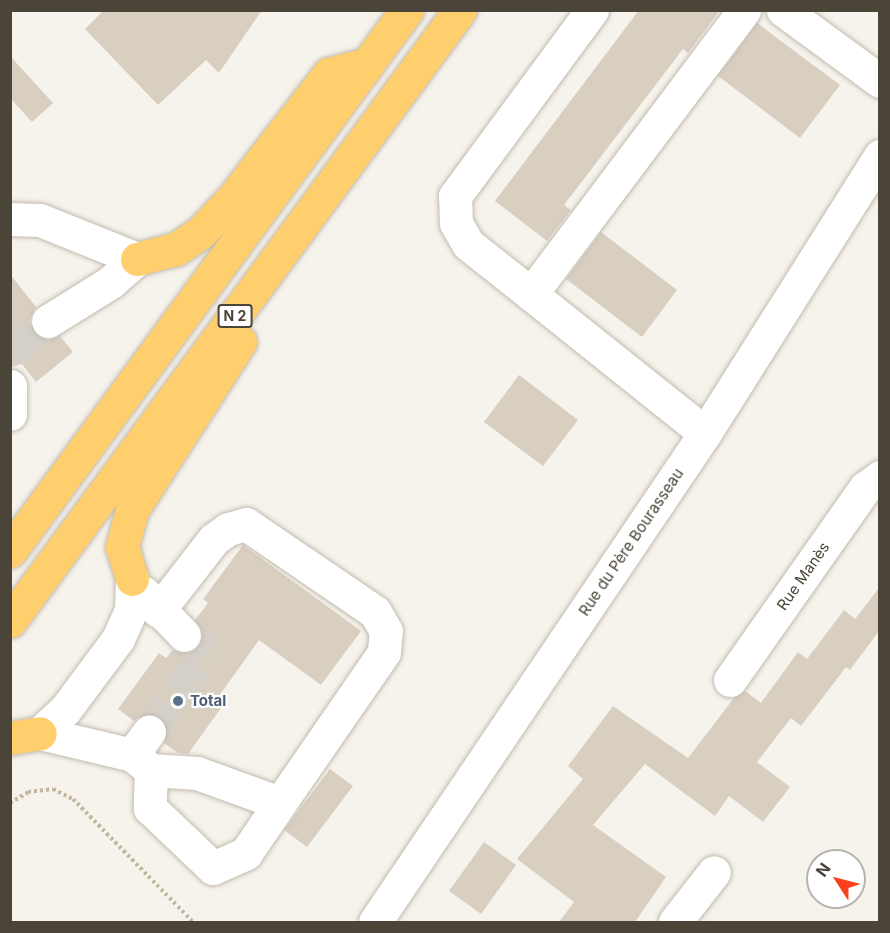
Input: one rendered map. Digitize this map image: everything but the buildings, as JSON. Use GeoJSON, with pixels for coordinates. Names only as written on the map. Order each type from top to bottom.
{"type":"FeatureCollection","features":[{"type":"Feature","properties":{"kind":"highway","name":"N 2"},"geometry":{"type":"LineString","coordinates":[[10,551],[407,10]]}},
{"type":"Feature","properties":{"kind":"highway","name":"N 2"},"geometry":{"type":"LineString","coordinates":[[10,621],[460,10]]}},
{"type":"Feature","properties":{"kind":"highway"},"geometry":{"type":"LineString","coordinates":[[137,259],[176,249],[201,232],[233,198],[329,74],[368,64]]}},
{"type":"Feature","properties":{"kind":"highway"},"geometry":{"type":"LineString","coordinates":[[132,579],[122,547],[132,510],[185,431],[360,146]]}},
{"type":"Feature","properties":{"kind":"street"},"geometry":{"type":"LineString","coordinates":[[592,10],[455,196],[456,223],[468,244],[705,433]]}},
{"type":"Feature","properties":{"kind":"street"},"geometry":{"type":"LineString","coordinates":[[531,294],[744,10]]}},
{"type":"Feature","properties":{"kind":"street"},"geometry":{"type":"LineString","coordinates":[[783,10],[879,81]]}},
{"type":"Feature","properties":{"kind":"street","name":"Rue du Père Bourasseau"},"geometry":{"type":"LineString","coordinates":[[375,922],[705,433],[879,156]]}},
{"type":"Feature","properties":{"kind":"street"},"geometry":{"type":"LineString","coordinates":[[10,237],[25,219],[137,259],[111,282],[48,321]]}},
{"type":"Feature","properties":{"kind":"street"},"geometry":{"type":"LineString","coordinates":[[10,386],[10,414]]}},
{"type":"Feature","properties":{"kind":"street","name":"Rue Manès"},"geometry":{"type":"LineString","coordinates":[[730,680],[865,488],[879,477]]}},
{"type":"Feature","properties":{"kind":"street"},"geometry":{"type":"LineString","coordinates":[[144,752],[150,808],[213,868],[246,853],[384,652],[386,631],[375,612],[246,524],[228,529],[214,539],[158,611]]}},
{"type":"Feature","properties":{"kind":"street"},"geometry":{"type":"LineString","coordinates":[[132,579],[158,611],[184,635]]}},
{"type":"Feature","properties":{"kind":"street"},"geometry":{"type":"LineString","coordinates":[[25,735],[65,710],[118,639],[130,610],[132,579]]}},
{"type":"Feature","properties":{"kind":"street"},"geometry":{"type":"LineString","coordinates":[[25,735],[144,752],[280,803]]}},
{"type":"Feature","properties":{"kind":"street"},"geometry":{"type":"LineString","coordinates":[[675,922],[714,872]]}},
{"type":"Feature","properties":{"kind":"path"},"geometry":{"type":"LineString","coordinates":[[10,803],[28,792],[53,789],[73,799],[193,922]]}},
{"type":"Feature","properties":{"kind":"tunnel"},"geometry":{"type":"LineString","coordinates":[[10,351],[48,321]]}},
{"type":"Feature","properties":{"kind":"tunnel"},"geometry":{"type":"LineString","coordinates":[[149,732],[208,651],[184,635]]}},
{"type":"Feature","properties":{"kind":"place","name":"Total"},"geometry":{"type":"Point","coordinates":[178,701]}}]}
